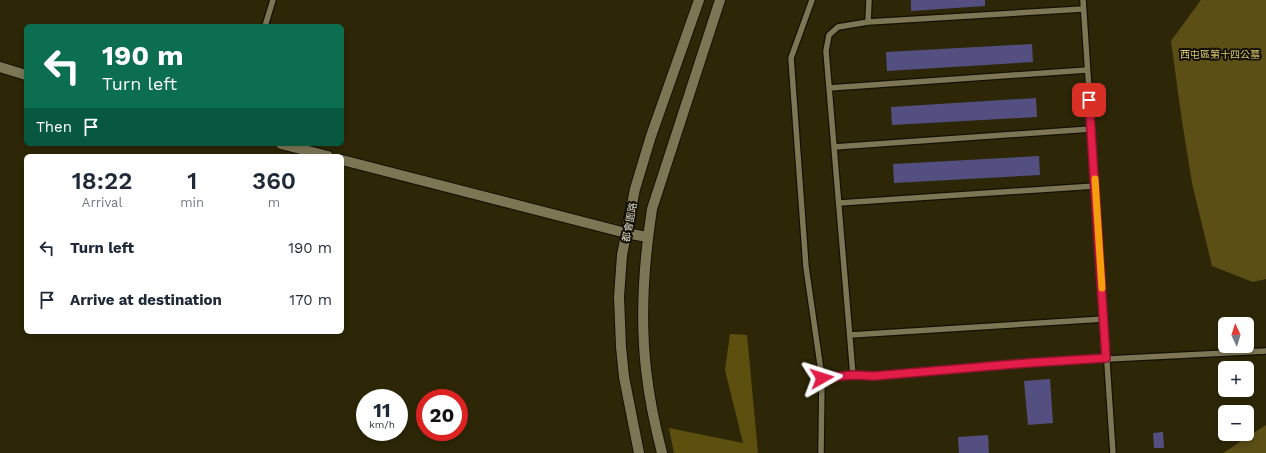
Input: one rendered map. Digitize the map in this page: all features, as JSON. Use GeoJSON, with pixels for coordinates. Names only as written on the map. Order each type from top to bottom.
{"type":"FeatureCollection","features":[{"type":"Feature","properties":{"kind":"street","name":"都會園路"},"geometry":{"type":"LineString","coordinates":[[640,453],[624,377],[619,297],[622,255],[635,189],[651,136],[699,0]]}},
{"type":"Feature","properties":{"kind":"street","name":"都會園路"},"geometry":{"type":"LineString","coordinates":[[662,453],[646,370],[643,306],[648,237],[654,202],[720,0]]}},
{"type":"Feature","properties":{"kind":"street"},"geometry":{"type":"LineString","coordinates":[[0,67],[24,74]]}},
{"type":"Feature","properties":{"kind":"street"},"geometry":{"type":"LineString","coordinates":[[289,146],[320,154]]}},
{"type":"Feature","properties":{"kind":"street"},"geometry":{"type":"LineString","coordinates":[[344,161],[626,233],[648,237]]}},
{"type":"Feature","properties":{"kind":"lane"},"geometry":{"type":"LineString","coordinates":[[266,24],[272,0]]}},
{"type":"Feature","properties":{"kind":"lane"},"geometry":{"type":"LineString","coordinates":[[812,0],[791,58],[806,267],[822,378],[820,453]]}},
{"type":"Feature","properties":{"kind":"lane"},"geometry":{"type":"LineString","coordinates":[[868,0],[868,22]]}},
{"type":"Feature","properties":{"kind":"lane"},"geometry":{"type":"LineString","coordinates":[[1083,0],[1113,453]]}},
{"type":"Feature","properties":{"kind":"lane"},"geometry":{"type":"LineString","coordinates":[[853,375],[826,51],[829,35],[838,27],[868,22],[1083,8]]}},
{"type":"Feature","properties":{"kind":"lane"},"geometry":{"type":"LineString","coordinates":[[829,88],[1087,70]]}},
{"type":"Feature","properties":{"kind":"lane"},"geometry":{"type":"LineString","coordinates":[[834,147],[1091,129]]}},
{"type":"Feature","properties":{"kind":"lane"},"geometry":{"type":"LineString","coordinates":[[839,203],[1095,186]]}},
{"type":"Feature","properties":{"kind":"lane"},"geometry":{"type":"LineString","coordinates":[[850,336],[1104,319]]}},
{"type":"Feature","properties":{"kind":"lane"},"geometry":{"type":"LineString","coordinates":[[822,378],[853,375],[874,376],[1106,358],[1266,351]]}},
{"type":"Feature","properties":{"kind":"green space","name":"西屯區第十四公墓"},"geometry":{"type":"Polygon","coordinates":[[[1201,0],[1266,0],[1266,279],[1253,282],[1212,266],[1192,183],[1171,41],[1201,0]]]}},
{"type":"Feature","properties":{"kind":"green space"},"geometry":{"type":"Polygon","coordinates":[[[1266,425],[1266,453],[1223,453],[1241,441],[1254,441],[1254,433],[1266,425]]]}},
{"type":"Feature","properties":{"kind":"shaded area"},"geometry":{"type":"Polygon","coordinates":[[[730,334],[747,335],[758,453],[674,453],[669,428],[743,443],[725,370],[730,334]]]}},
{"type":"Feature","properties":{"kind":"building"},"geometry":{"type":"Polygon","coordinates":[[[911,0],[985,0],[985,6],[911,11],[911,0]]]}},
{"type":"Feature","properties":{"kind":"building"},"geometry":{"type":"Polygon","coordinates":[[[1032,44],[1033,62],[887,71],[886,52],[1032,44]]]}},
{"type":"Feature","properties":{"kind":"building"},"geometry":{"type":"Polygon","coordinates":[[[1036,98],[1037,117],[892,125],[891,107],[1036,98]]]}},
{"type":"Feature","properties":{"kind":"building"},"geometry":{"type":"Polygon","coordinates":[[[1039,156],[1040,175],[894,183],[893,164],[1039,156]]]}},
{"type":"Feature","properties":{"kind":"building"},"geometry":{"type":"Polygon","coordinates":[[[1050,379],[1053,423],[1028,425],[1024,381],[1050,379]]]}},
{"type":"Feature","properties":{"kind":"building"},"geometry":{"type":"Polygon","coordinates":[[[1163,432],[1164,448],[1154,448],[1153,433],[1163,432]]]}},
{"type":"Feature","properties":{"kind":"building"},"geometry":{"type":"Polygon","coordinates":[[[988,435],[989,453],[959,453],[958,437],[988,435]]]}},
{"type":"Feature","properties":{"kind":"slow traffic"},"geometry":{"type":"LineString","coordinates":[[1095,179],[1102,288]]}},
{"type":"Feature","properties":{"kind":"route"},"geometry":{"type":"LineString","coordinates":[[822,378],[853,375],[874,376],[1106,358],[1089,100]]}}]}
